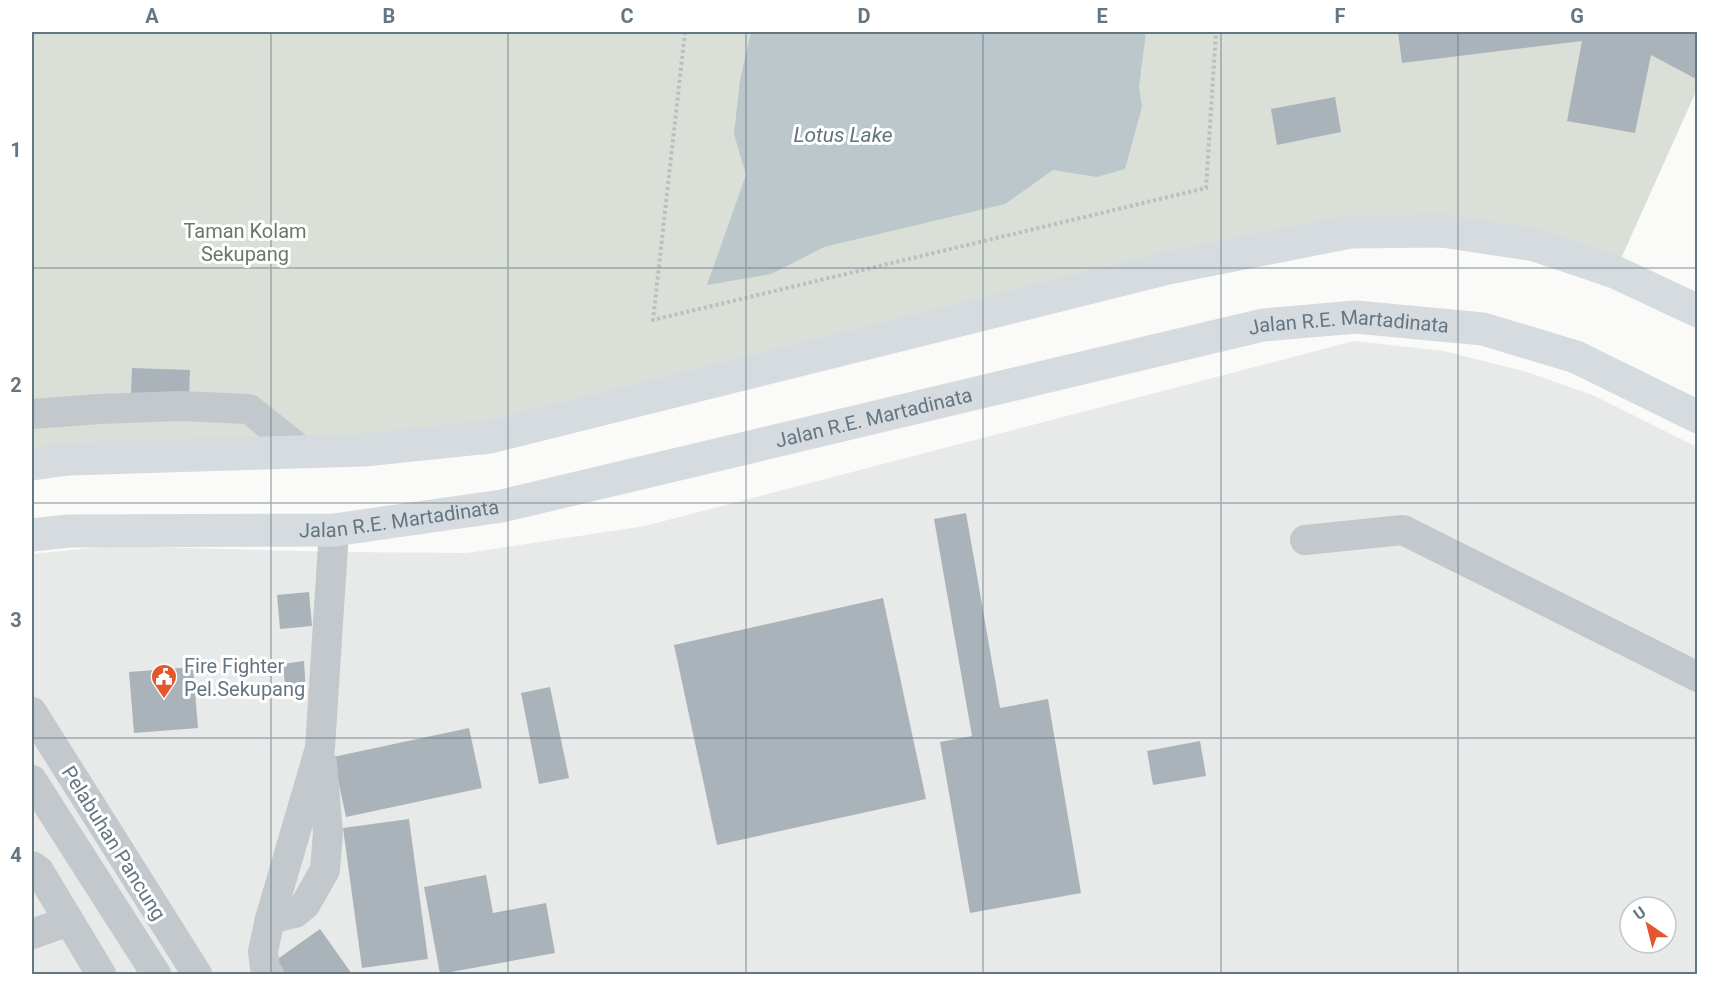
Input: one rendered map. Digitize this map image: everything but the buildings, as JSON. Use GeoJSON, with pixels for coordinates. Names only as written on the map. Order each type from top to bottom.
{"type":"FeatureCollection","features":[{"type":"Feature","properties":{"kind":"highway"},"geometry":{"type":"LineString","coordinates":[[32,464],[68,459],[364,450],[490,437],[1168,268],[1350,232],[1442,231],[1535,245],[1615,272],[1698,311]]}},
{"type":"Feature","properties":{"kind":"highway","name":"Jalan R.E. Martadinata"},"geometry":{"type":"LineString","coordinates":[[32,535],[68,531],[334,530],[502,506],[1263,326],[1356,317],[1483,329],[1576,357],[1698,417]]}},
{"type":"Feature","properties":{"kind":"street"},"geometry":{"type":"LineString","coordinates":[[32,414],[180,406],[249,409],[303,452]]}},
{"type":"Feature","properties":{"kind":"street"},"geometry":{"type":"LineString","coordinates":[[270,919],[295,913],[305,905],[325,870],[328,833],[320,748],[334,530]]}},
{"type":"Feature","properties":{"kind":"street"},"geometry":{"type":"LineString","coordinates":[[1305,540],[1403,530],[1698,676]]}},
{"type":"Feature","properties":{"kind":"street","name":"Pelabuhan Pancung"},"geometry":{"type":"LineString","coordinates":[[34,722],[196,975]]}},
{"type":"Feature","properties":{"kind":"street"},"geometry":{"type":"LineString","coordinates":[[269,975],[265,968],[263,951],[270,919],[320,748]]}},
{"type":"Feature","properties":{"kind":"street","name":"Pelabuhan Pancung"},"geometry":{"type":"LineString","coordinates":[[32,780],[156,975]]}},
{"type":"Feature","properties":{"kind":"street"},"geometry":{"type":"LineString","coordinates":[[32,866],[39,871],[101,975]]}},
{"type":"Feature","properties":{"kind":"street"},"geometry":{"type":"LineString","coordinates":[[32,934],[69,921]]}},
{"type":"Feature","properties":{"kind":"path"},"geometry":{"type":"LineString","coordinates":[[685,32],[653,320],[1206,188],[1216,32]]}},
{"type":"Feature","properties":{"kind":"shaded area"},"geometry":{"type":"Polygon","coordinates":[[[1354,341],[1444,351],[1527,372],[1595,396],[1697,447],[1697,974],[32,974],[32,554],[111,546],[467,553],[645,526],[1354,341]]]}},
{"type":"Feature","properties":{"kind":"green space","name":"Taman Kolam Sekupang"},"geometry":{"type":"Polygon","coordinates":[[[32,32],[1697,32],[1698,87],[1615,272],[1350,232],[490,437],[32,464],[32,32]]]}},
{"type":"Feature","properties":{"kind":"water","name":"Lotus Lake"},"geometry":{"type":"Polygon","coordinates":[[[751,32],[1146,32],[1139,87],[1142,107],[1125,169],[1097,177],[1053,170],[1005,204],[824,247],[771,274],[707,285],[746,175],[734,134],[740,80],[751,32]]]}},
{"type":"Feature","properties":{"kind":"place","name":"Fire Fighter Pel.Sekupang"},"geometry":{"type":"Point","coordinates":[164,700]}}]}
